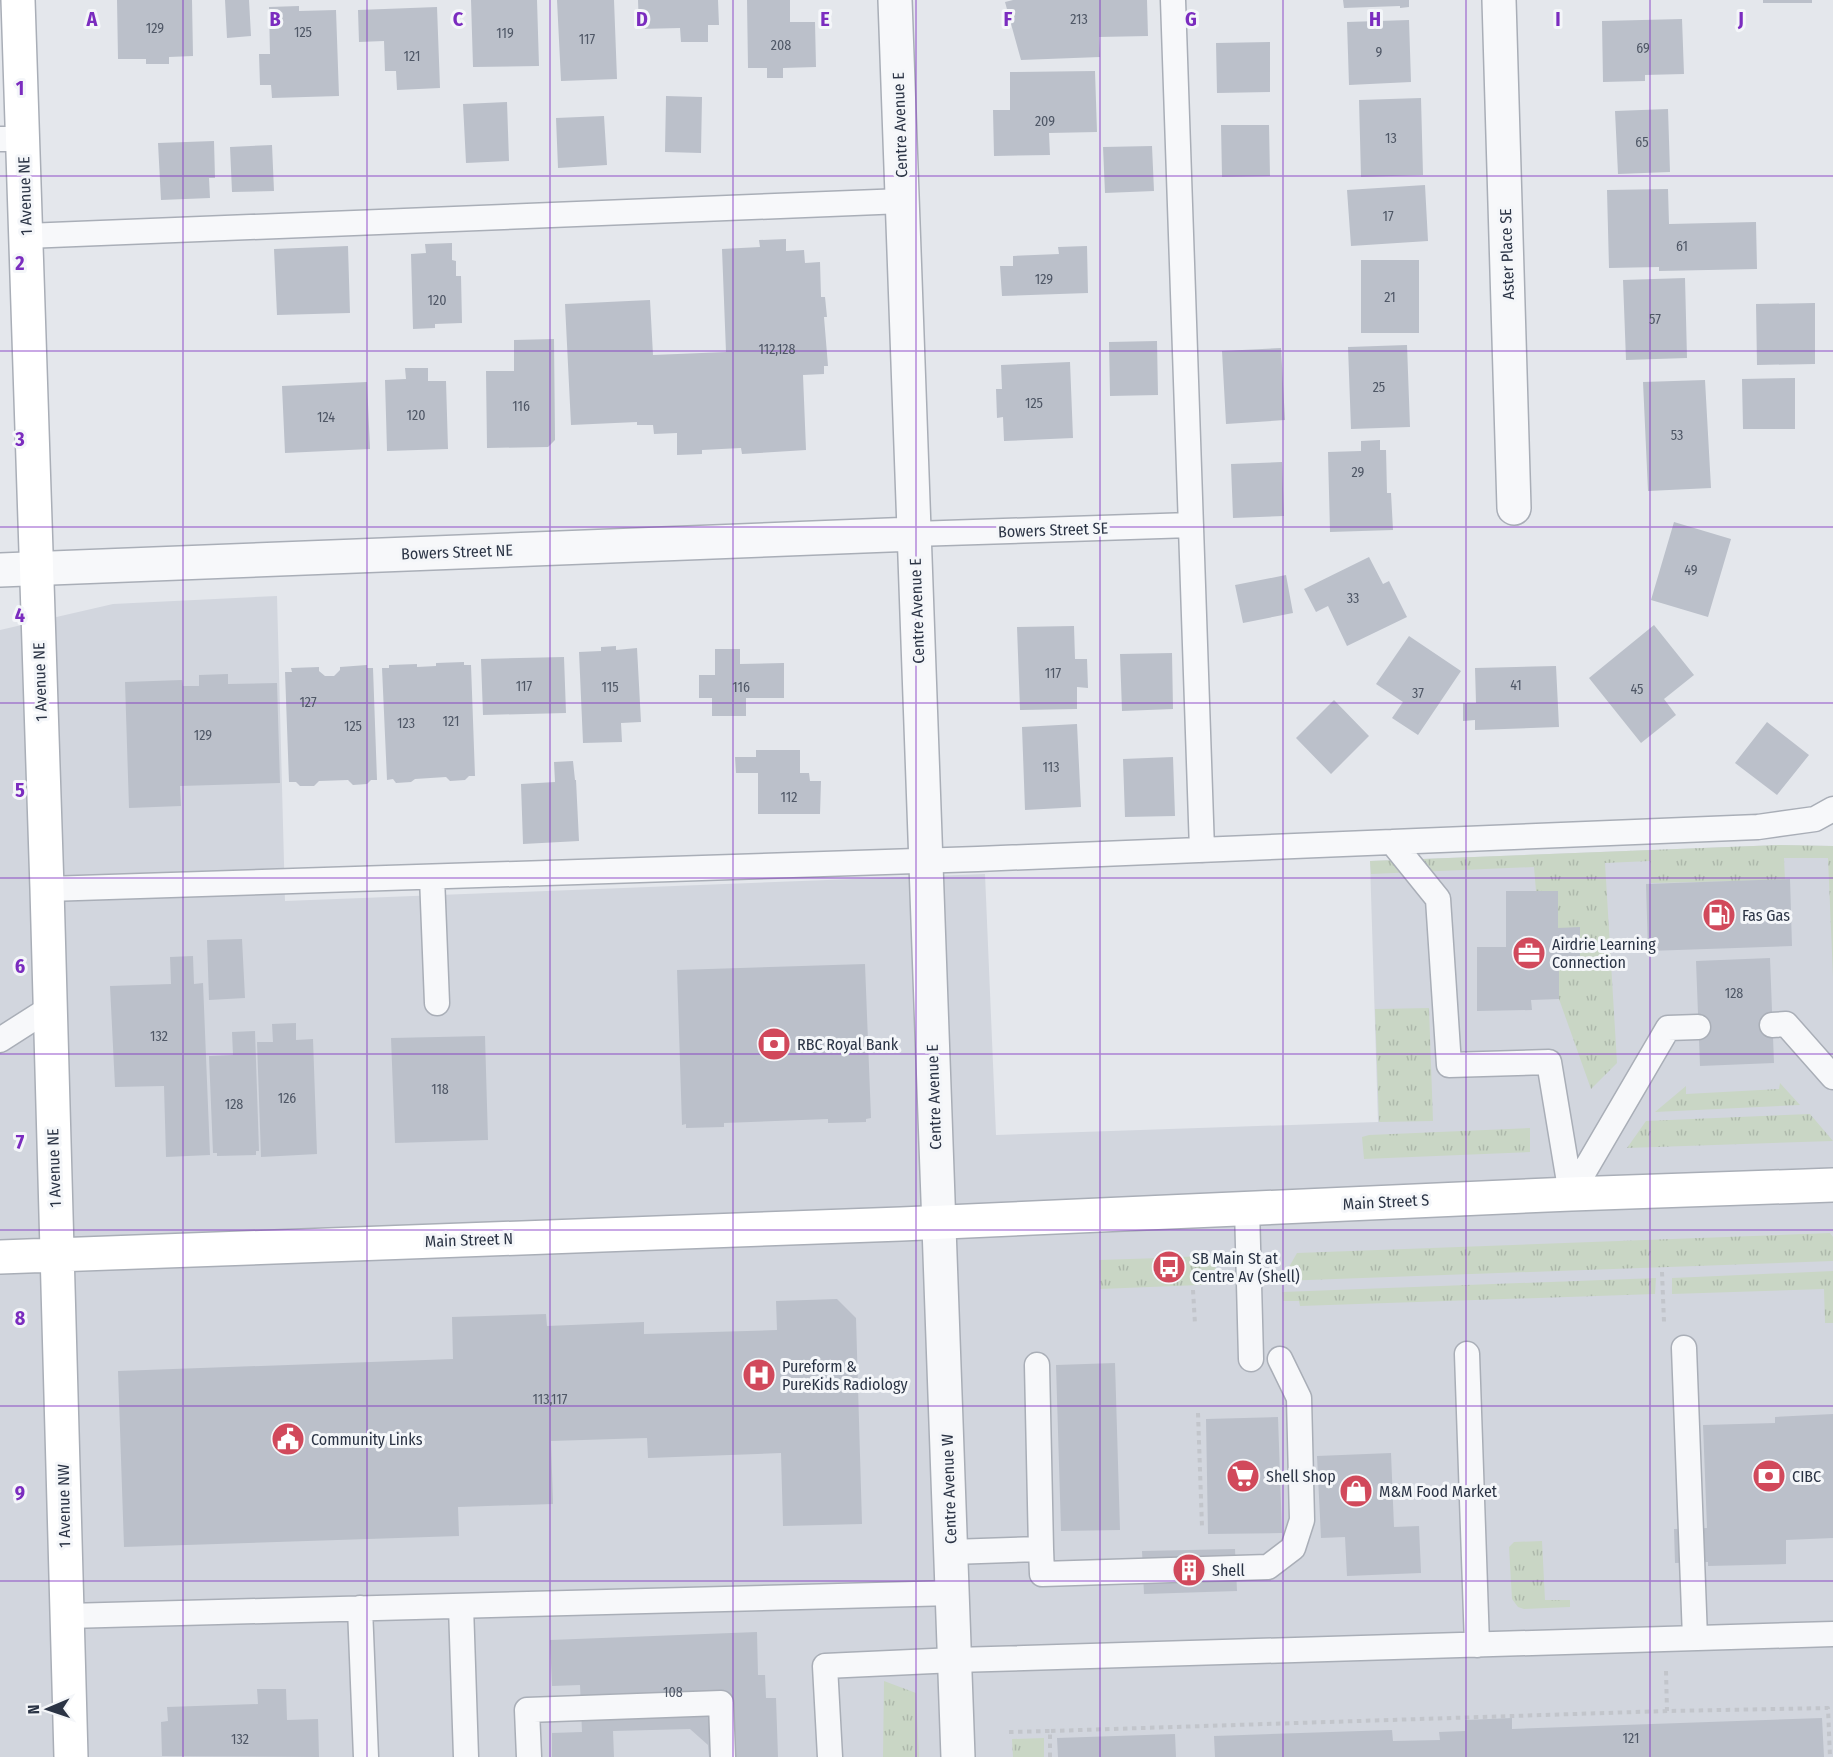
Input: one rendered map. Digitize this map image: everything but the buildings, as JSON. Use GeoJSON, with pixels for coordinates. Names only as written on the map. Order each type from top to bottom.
{"type":"FeatureCollection","features":[{"type":"Feature","properties":{"kind":"main road","name":"1 Avenue NE"},"geometry":{"type":"LineString","coordinates":[[18,0],[11,139],[27,236],[57,1256]]}},
{"type":"Feature","properties":{"kind":"main road","name":"Main Street S"},"geometry":{"type":"LineString","coordinates":[[938,1222],[1571,1194],[1833,1185]]}},
{"type":"Feature","properties":{"kind":"main road","name":"Main Street N"},"geometry":{"type":"LineString","coordinates":[[0,1257],[938,1222]]}},
{"type":"Feature","properties":{"kind":"main road","name":"1 Avenue NW"},"geometry":{"type":"LineString","coordinates":[[57,1256],[71,1757]]}},
{"type":"Feature","properties":{"kind":"street","name":"Centre Avenue E"},"geometry":{"type":"LineString","coordinates":[[895,0],[938,1222]]}},
{"type":"Feature","properties":{"kind":"street","name":"Aster Place SE"},"geometry":{"type":"LineString","coordinates":[[1499,0],[1514,508]]}},
{"type":"Feature","properties":{"kind":"street","name":"Bowers Street NE"},"geometry":{"type":"LineString","coordinates":[[0,570],[914,534]]}},
{"type":"Feature","properties":{"kind":"street","name":"Centre Avenue W"},"geometry":{"type":"LineString","coordinates":[[938,1222],[958,1757]]}},
{"type":"Feature","properties":{"kind":"lane"},"geometry":{"type":"LineString","coordinates":[[1173,0],[1202,850]]}},
{"type":"Feature","properties":{"kind":"lane"},"geometry":{"type":"LineString","coordinates":[[27,236],[903,201]]}},
{"type":"Feature","properties":{"kind":"lane","name":"Bowers Street SE"},"geometry":{"type":"LineString","coordinates":[[914,534],[1191,525]]}},
{"type":"Feature","properties":{"kind":"lane"},"geometry":{"type":"LineString","coordinates":[[46,889],[926,861],[1758,827],[1815,819],[1833,809]]}},
{"type":"Feature","properties":{"kind":"lane"},"geometry":{"type":"LineString","coordinates":[[1392,842],[1438,899],[1449,1065],[1549,1062],[1571,1194]]}},
{"type":"Feature","properties":{"kind":"lane"},"geometry":{"type":"LineString","coordinates":[[432,877],[437,1003]]}},
{"type":"Feature","properties":{"kind":"lane"},"geometry":{"type":"LineString","coordinates":[[0,1040],[50,1008]]}},
{"type":"Feature","properties":{"kind":"lane"},"geometry":{"type":"LineString","coordinates":[[1772,1025],[1786,1024],[1833,1077]]}},
{"type":"Feature","properties":{"kind":"lane"},"geometry":{"type":"LineString","coordinates":[[1571,1194],[1668,1028],[1698,1027]]}},
{"type":"Feature","properties":{"kind":"lane"},"geometry":{"type":"LineString","coordinates":[[1247,1209],[1251,1359]]}},
{"type":"Feature","properties":{"kind":"lane"},"geometry":{"type":"LineString","coordinates":[[1684,1348],[1695,1638]]}},
{"type":"Feature","properties":{"kind":"lane"},"geometry":{"type":"LineString","coordinates":[[1467,1354],[1477,1645]]}},
{"type":"Feature","properties":{"kind":"lane"},"geometry":{"type":"LineString","coordinates":[[1037,1365],[1042,1575],[1268,1567],[1293,1548],[1302,1520],[1299,1398],[1280,1359]]}},
{"type":"Feature","properties":{"kind":"lane"},"geometry":{"type":"LineString","coordinates":[[951,1552],[1041,1549]]}},
{"type":"Feature","properties":{"kind":"lane"},"geometry":{"type":"LineString","coordinates":[[67,1616],[952,1593]]}},
{"type":"Feature","properties":{"kind":"lane"},"geometry":{"type":"LineString","coordinates":[[461,1606],[466,1757]]}},
{"type":"Feature","properties":{"kind":"lane"},"geometry":{"type":"LineString","coordinates":[[360,1608],[366,1757]]}},
{"type":"Feature","properties":{"kind":"lane"},"geometry":{"type":"LineString","coordinates":[[830,1757],[825,1666],[955,1660],[1833,1634]]}},
{"type":"Feature","properties":{"kind":"lane"},"geometry":{"type":"LineString","coordinates":[[529,1757],[527,1710],[721,1703],[723,1757]]}},
{"type":"Feature","properties":{"kind":"path"},"geometry":{"type":"LineString","coordinates":[[1193,1290],[1195,1324]]}},
{"type":"Feature","properties":{"kind":"path"},"geometry":{"type":"LineString","coordinates":[[1198,1413],[1202,1527]]}},
{"type":"Feature","properties":{"kind":"path"},"geometry":{"type":"LineString","coordinates":[[1010,1732],[1828,1708],[1831,1754]]}},
{"type":"Feature","properties":{"kind":"path"},"geometry":{"type":"LineString","coordinates":[[1050,1731],[1050,1757]]}},
{"type":"Feature","properties":{"kind":"shaded area"},"geometry":{"type":"Polygon","coordinates":[[[277,596],[285,901],[985,874],[996,1135],[1378,1122],[1370,861],[1779,845],[1833,846],[1833,1757],[0,1757],[0,630],[113,604],[277,596]]]}},
{"type":"Feature","properties":{"kind":"green space"},"geometry":{"type":"Polygon","coordinates":[[[1779,845],[1833,846],[1833,977],[1828,858],[1784,858],[1785,880],[1651,883],[1650,861],[1605,863],[1617,1063],[1591,1089],[1559,999],[1559,959],[1580,958],[1580,928],[1558,928],[1558,891],[1536,891],[1534,867],[1371,874],[1370,861],[1779,845]]]}},
{"type":"Feature","properties":{"kind":"green space"},"geometry":{"type":"Polygon","coordinates":[[[1429,1008],[1433,1121],[1379,1122],[1375,1009],[1429,1008]]]}},
{"type":"Feature","properties":{"kind":"green space"},"geometry":{"type":"Polygon","coordinates":[[[1780,1083],[1800,1105],[1655,1112],[1686,1086],[1686,1094],[1779,1089],[1780,1083]]]}},
{"type":"Feature","properties":{"kind":"green space"},"geometry":{"type":"Polygon","coordinates":[[[1810,1114],[1833,1141],[1627,1148],[1646,1121],[1810,1114]]]}},
{"type":"Feature","properties":{"kind":"green space"},"geometry":{"type":"Polygon","coordinates":[[[1530,1128],[1530,1152],[1364,1159],[1362,1137],[1369,1135],[1530,1128]]]}},
{"type":"Feature","properties":{"kind":"green space"},"geometry":{"type":"Polygon","coordinates":[[[1830,1233],[1833,1237],[1833,1261],[1281,1281],[1297,1253],[1830,1233]]]}},
{"type":"Feature","properties":{"kind":"green space"},"geometry":{"type":"Polygon","coordinates":[[[1205,1256],[1216,1268],[1225,1284],[1100,1289],[1099,1260],[1160,1258],[1161,1275],[1181,1274],[1180,1257],[1205,1256]]]}},
{"type":"Feature","properties":{"kind":"green space"},"geometry":{"type":"Polygon","coordinates":[[[1833,1271],[1833,1323],[1825,1323],[1824,1289],[1672,1294],[1672,1278],[1833,1271]]]}},
{"type":"Feature","properties":{"kind":"green space"},"geometry":{"type":"Polygon","coordinates":[[[1656,1278],[1655,1294],[1300,1306],[1299,1301],[1283,1301],[1282,1292],[1656,1278]]]}},
{"type":"Feature","properties":{"kind":"green space"},"geometry":{"type":"Polygon","coordinates":[[[1542,1541],[1545,1600],[1570,1600],[1570,1607],[1524,1609],[1518,1607],[1512,1599],[1509,1547],[1514,1542],[1542,1541]]]}},
{"type":"Feature","properties":{"kind":"green space"},"geometry":{"type":"Polygon","coordinates":[[[884,1681],[916,1693],[919,1757],[883,1757],[884,1681]]]}},
{"type":"Feature","properties":{"kind":"green space"},"geometry":{"type":"Polygon","coordinates":[[[1044,1738],[1044,1757],[1013,1757],[1012,1739],[1044,1738]]]}},
{"type":"Feature","properties":{"kind":"place","name":"Fas Gas"},"geometry":{"type":"Point","coordinates":[1719,915]}},
{"type":"Feature","properties":{"kind":"place","name":"Airdrie Learning Connection"},"geometry":{"type":"Point","coordinates":[1529,953]}},
{"type":"Feature","properties":{"kind":"place","name":"RBC Royal Bank"},"geometry":{"type":"Point","coordinates":[774,1044]}},
{"type":"Feature","properties":{"kind":"place","name":"SB Main St at Centre Av (Shell)"},"geometry":{"type":"Point","coordinates":[1169,1267]}},
{"type":"Feature","properties":{"kind":"place","name":"Pureform & PureKids Radiology"},"geometry":{"type":"Point","coordinates":[759,1375]}},
{"type":"Feature","properties":{"kind":"place","name":"Community Links"},"geometry":{"type":"Point","coordinates":[288,1439]}},
{"type":"Feature","properties":{"kind":"place","name":"Shell Shop"},"geometry":{"type":"Point","coordinates":[1243,1476]}},
{"type":"Feature","properties":{"kind":"place","name":"CIBC"},"geometry":{"type":"Point","coordinates":[1769,1476]}},
{"type":"Feature","properties":{"kind":"place","name":"M&M Food Market"},"geometry":{"type":"Point","coordinates":[1356,1491]}},
{"type":"Feature","properties":{"kind":"place","name":"Shell"},"geometry":{"type":"Point","coordinates":[1189,1570]}}]}
